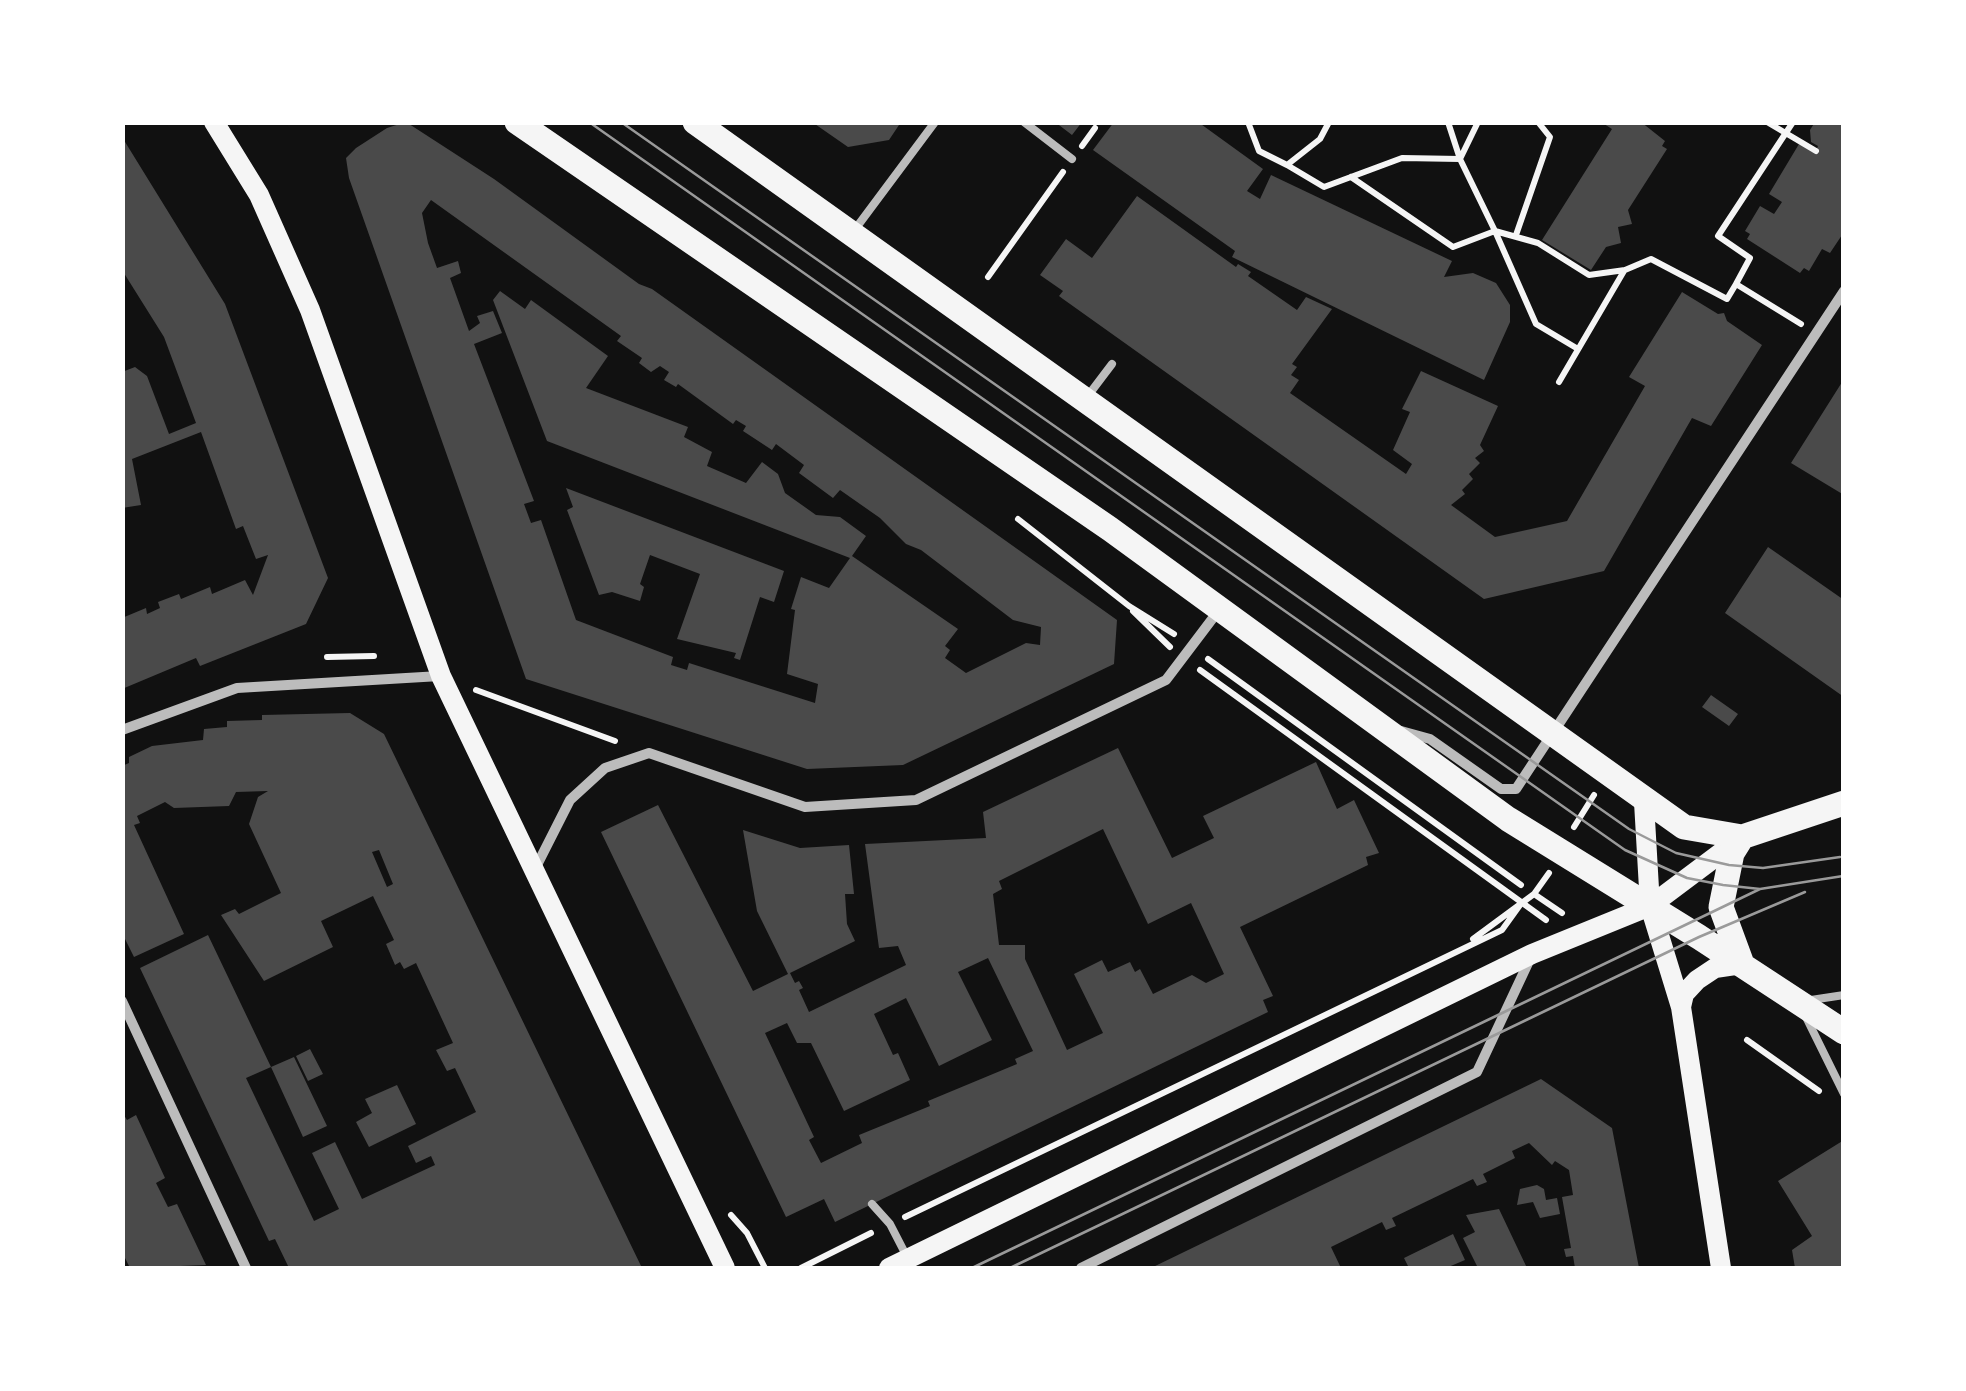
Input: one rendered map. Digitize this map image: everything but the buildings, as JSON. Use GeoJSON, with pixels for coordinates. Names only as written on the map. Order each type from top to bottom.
{"type":"FeatureCollection","features":[{"type":"Feature","properties":{"kind":"main road"},"geometry":{"type":"LineString","coordinates":[[214,122],[259,196],[310,310],[441,676],[725,1268]]}},
{"type":"Feature","properties":{"kind":"main road"},"geometry":{"type":"LineString","coordinates":[[518,122],[1110,529],[1371,723],[1559,853],[1650,906],[1844,1032]]}},
{"type":"Feature","properties":{"kind":"main road"},"geometry":{"type":"LineString","coordinates":[[695,122],[1644,802],[1684,827],[1742,837]]}},
{"type":"Feature","properties":{"kind":"main road"},"geometry":{"type":"LineString","coordinates":[[1644,802],[1650,906],[1681,1006],[1721,1268]]}},
{"type":"Feature","properties":{"kind":"main road"},"geometry":{"type":"LineString","coordinates":[[904,1265],[1532,954],[1571,928],[1650,906],[1742,837],[1844,803]]}},
{"type":"Feature","properties":{"kind":"main road"},"geometry":{"type":"LineString","coordinates":[[1742,837],[1728,865],[1722,907],[1742,964]]}},
{"type":"Feature","properties":{"kind":"main road"},"geometry":{"type":"LineString","coordinates":[[1681,1006],[1684,994],[1697,980],[1715,968],[1742,964]]}},
{"type":"Feature","properties":{"kind":"street"},"geometry":{"type":"LineString","coordinates":[[1371,723],[1430,738],[1509,792],[1516,789],[1844,291]]}},
{"type":"Feature","properties":{"kind":"street"},"geometry":{"type":"LineString","coordinates":[[534,870],[570,800],[605,768],[649,753],[805,806],[916,800],[1166,680],[1219,610]]}},
{"type":"Feature","properties":{"kind":"street"},"geometry":{"type":"LineString","coordinates":[[122,730],[237,688],[441,676]]}},
{"type":"Feature","properties":{"kind":"street"},"geometry":{"type":"LineString","coordinates":[[1081,1268],[1477,1072],[1532,954]]}},
{"type":"Feature","properties":{"kind":"street"},"geometry":{"type":"LineString","coordinates":[[122,1001],[246,1268]]}},
{"type":"Feature","properties":{"kind":"lane"},"geometry":{"type":"LineString","coordinates":[[853,232],[935,122]]}},
{"type":"Feature","properties":{"kind":"lane"},"geometry":{"type":"LineString","coordinates":[[1024,122],[1072,159]]}},
{"type":"Feature","properties":{"kind":"lane"},"geometry":{"type":"LineString","coordinates":[[1084,401],[1112,364]]}},
{"type":"Feature","properties":{"kind":"lane"},"geometry":{"type":"LineString","coordinates":[[1844,995],[1798,1003],[1844,1094]]}},
{"type":"Feature","properties":{"kind":"lane"},"geometry":{"type":"LineString","coordinates":[[872,1204],[890,1224],[904,1265]]}},
{"type":"Feature","properties":{"kind":"path"},"geometry":{"type":"LineString","coordinates":[[1248,122],[1259,151],[1324,187],[1402,158],[1460,159]]}},
{"type":"Feature","properties":{"kind":"path"},"geometry":{"type":"LineString","coordinates":[[1287,165],[1320,139],[1329,122]]}},
{"type":"Feature","properties":{"kind":"path"},"geometry":{"type":"LineString","coordinates":[[1448,122],[1460,159],[1536,324],[1578,350]]}},
{"type":"Feature","properties":{"kind":"path"},"geometry":{"type":"LineString","coordinates":[[1460,159],[1478,122]]}},
{"type":"Feature","properties":{"kind":"path"},"geometry":{"type":"LineString","coordinates":[[1516,235],[1550,137],[1538,122]]}},
{"type":"Feature","properties":{"kind":"path"},"geometry":{"type":"LineString","coordinates":[[1767,122],[1816,151]]}},
{"type":"Feature","properties":{"kind":"path"},"geometry":{"type":"LineString","coordinates":[[1350,176],[1453,246],[1495,231],[1516,235],[1589,275],[1625,270],[1651,259],[1726,299],[1750,258],[1718,236],[1794,122]]}},
{"type":"Feature","properties":{"kind":"path"},"geometry":{"type":"LineString","coordinates":[[988,277],[1096,128]]}},
{"type":"Feature","properties":{"kind":"path"},"geometry":{"type":"LineString","coordinates":[[1559,382],[1625,270]]}},
{"type":"Feature","properties":{"kind":"path"},"geometry":{"type":"LineString","coordinates":[[1736,284],[1814,333]]}},
{"type":"Feature","properties":{"kind":"path"},"geometry":{"type":"LineString","coordinates":[[1018,519],[1129,606],[1521,885]]}},
{"type":"Feature","properties":{"kind":"path"},"geometry":{"type":"LineString","coordinates":[[1129,606],[1152,635],[1520,905],[1571,928]]}},
{"type":"Feature","properties":{"kind":"path"},"geometry":{"type":"LineString","coordinates":[[441,676],[649,753]]}},
{"type":"Feature","properties":{"kind":"path"},"geometry":{"type":"LineString","coordinates":[[801,1268],[1472,940],[1502,930],[1520,905],[1534,894],[1608,774]]}},
{"type":"Feature","properties":{"kind":"path"},"geometry":{"type":"LineString","coordinates":[[1534,894],[1571,928]]}},
{"type":"Feature","properties":{"kind":"path"},"geometry":{"type":"LineString","coordinates":[[1747,1040],[1826,1096]]}},
{"type":"Feature","properties":{"kind":"tram line"},"geometry":{"type":"LineString","coordinates":[[589,122],[1625,850],[1687,878],[1723,885],[1760,889],[1843,876]]}},
{"type":"Feature","properties":{"kind":"tram line"},"geometry":{"type":"LineString","coordinates":[[621,122],[1629,829],[1676,853],[1729,865],[1763,868],[1840,857]]}},
{"type":"Feature","properties":{"kind":"tram line"},"geometry":{"type":"LineString","coordinates":[[972,1268],[1760,889]]}},
{"type":"Feature","properties":{"kind":"tram line"},"geometry":{"type":"LineString","coordinates":[[1010,1268],[1699,937],[1805,892]]}}]}
